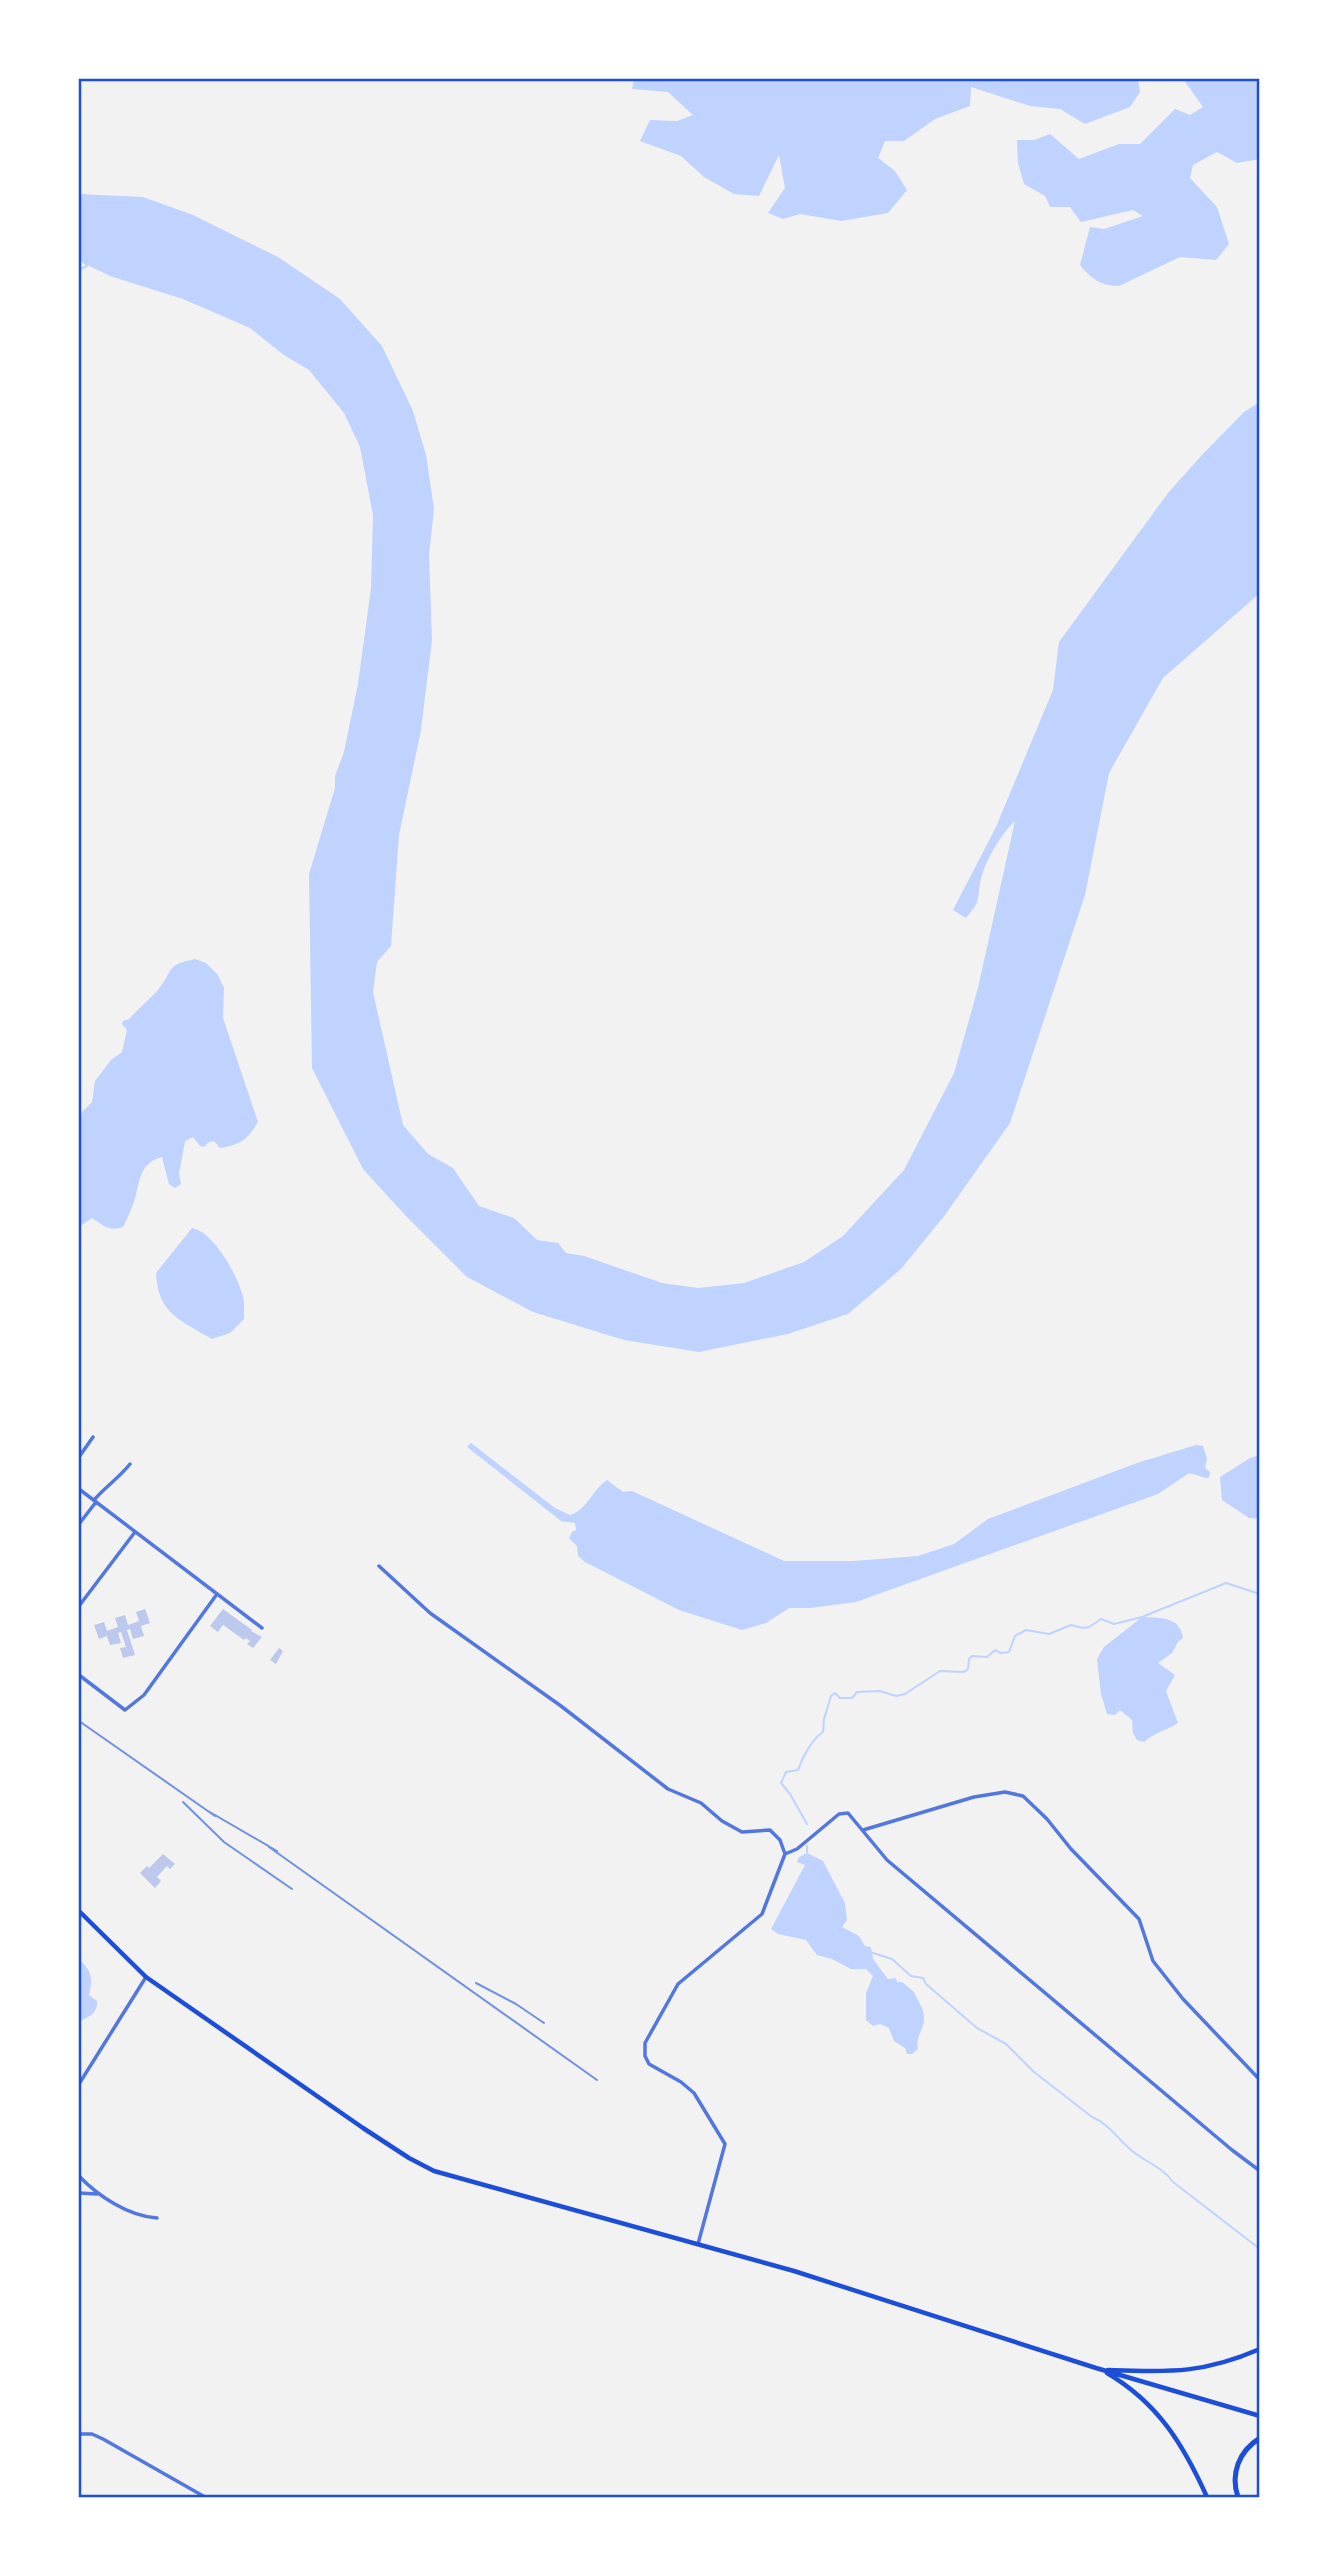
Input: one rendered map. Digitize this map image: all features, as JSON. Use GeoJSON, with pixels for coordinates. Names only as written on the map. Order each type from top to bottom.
{"type":"FeatureCollection","features":[{"type":"Feature","properties":{"kind":"highway"},"geometry":{"type":"LineString","coordinates":[[1238,2497],[1234,2479],[1237,2465],[1250,2446],[1260,2438]]}},
{"type":"Feature","properties":{"kind":"main road"},"geometry":{"type":"LineString","coordinates":[[79,1911],[146,1977],[422,2166],[454,2178],[576,2209],[794,2271],[1100,2369],[1260,2416]]}},
{"type":"Feature","properties":{"kind":"main road"},"geometry":{"type":"LineString","coordinates":[[1100,2369],[1194,2370],[1224,2363],[1260,2349]]}},
{"type":"Feature","properties":{"kind":"main road"},"geometry":{"type":"LineString","coordinates":[[1100,2369],[1140,2395],[1163,2420],[1185,2454],[1207,2497]]}},
{"type":"Feature","properties":{"kind":"street"},"geometry":{"type":"LineString","coordinates":[[79,1457],[93,1437]]}},
{"type":"Feature","properties":{"kind":"street"},"geometry":{"type":"LineString","coordinates":[[79,1524],[107,1484],[116,1482],[130,1464]]}},
{"type":"Feature","properties":{"kind":"street"},"geometry":{"type":"LineString","coordinates":[[79,1489],[262,1628]]}},
{"type":"Feature","properties":{"kind":"street"},"geometry":{"type":"LineString","coordinates":[[79,1606],[135,1532]]}},
{"type":"Feature","properties":{"kind":"street"},"geometry":{"type":"LineString","coordinates":[[379,1566],[430,1613],[561,1706],[668,1789],[701,1803],[722,1822],[742,1832],[771,1830],[780,1840],[785,1854],[762,1914],[678,1984],[645,2043],[645,2056],[649,2064],[681,2082],[694,2093],[725,2144],[698,2244]]}},
{"type":"Feature","properties":{"kind":"street"},"geometry":{"type":"LineString","coordinates":[[79,1675],[125,1710],[144,1695],[217,1594]]}},
{"type":"Feature","properties":{"kind":"street"},"geometry":{"type":"LineString","coordinates":[[138,1691],[144,1695]]}},
{"type":"Feature","properties":{"kind":"street"},"geometry":{"type":"LineString","coordinates":[[862,1831],[974,1797],[1005,1792],[1023,1796],[1139,1919],[1153,1961],[1160,1971],[1260,2080]]}},
{"type":"Feature","properties":{"kind":"street"},"geometry":{"type":"LineString","coordinates":[[785,1854],[797,1849],[839,1814],[848,1814],[896,1867],[1260,2171]]}},
{"type":"Feature","properties":{"kind":"street"},"geometry":{"type":"LineString","coordinates":[[79,2084],[146,1977]]}},
{"type":"Feature","properties":{"kind":"street"},"geometry":{"type":"LineString","coordinates":[[79,2176],[97,2194],[145,2217],[158,2218]]}},
{"type":"Feature","properties":{"kind":"street"},"geometry":{"type":"LineString","coordinates":[[79,2193],[97,2194]]}},
{"type":"Feature","properties":{"kind":"street"},"geometry":{"type":"LineString","coordinates":[[79,2434],[92,2434],[103,2439],[205,2497]]}},
{"type":"Feature","properties":{"kind":"water"},"geometry":{"type":"Polygon","coordinates":[[[634,79],[1138,79],[1140,92],[1130,107],[1085,124],[1060,109],[1030,106],[971,87],[970,106],[935,119],[904,141],[885,141],[878,158],[895,171],[907,190],[888,213],[841,221],[800,214],[783,219],[768,213],[785,188],[779,155],[759,196],[734,194],[704,177],[681,156],[640,141],[650,120],[677,121],[693,115],[668,92],[632,89],[634,79]]]}},
{"type":"Feature","properties":{"kind":"water"},"geometry":{"type":"Polygon","coordinates":[[[1183,79],[1260,79],[1260,159],[1237,163],[1217,152],[1193,165],[1190,178],[1217,207],[1229,244],[1216,260],[1180,257],[1119,286],[1101,283],[1080,265],[1090,227],[1104,229],[1143,216],[1133,210],[1081,222],[1070,207],[1050,207],[1045,196],[1024,184],[1018,163],[1017,140],[1034,140],[1050,134],[1079,159],[1119,144],[1140,144],[1175,109],[1190,115],[1203,107],[1183,79]]]}},
{"type":"Feature","properties":{"kind":"water"},"geometry":{"type":"Polygon","coordinates":[[[79,194],[143,197],[193,215],[278,257],[340,299],[382,346],[413,411],[426,455],[434,509],[429,555],[432,640],[421,730],[399,835],[391,946],[377,962],[373,992],[403,1125],[428,1154],[453,1168],[479,1206],[514,1218],[537,1240],[558,1243],[566,1253],[584,1256],[662,1283],[698,1288],[744,1283],[804,1262],[843,1236],[904,1170],[954,1073],[978,988],[1015,821],[998,841],[989,858],[974,908],[966,918],[953,910],[996,827],[1053,690],[1059,642],[1168,493],[1244,412],[1260,402],[1260,593],[1163,678],[1109,773],[1085,895],[1010,1123],[945,1215],[901,1269],[848,1314],[788,1334],[699,1352],[624,1340],[533,1312],[467,1277],[363,1169],[312,1068],[309,874],[344,752],[358,684],[371,588],[373,515],[360,447],[344,413],[309,370],[284,355],[250,328],[183,299],[110,276],[79,261],[79,194]]]}},
{"type":"Feature","properties":{"kind":"water"},"geometry":{"type":"Polygon","coordinates":[[[195,959],[206,963],[218,975],[224,988],[223,1018],[258,1122],[243,1140],[227,1147],[220,1148],[214,1141],[204,1147],[200,1146],[193,1137],[185,1141],[179,1174],[181,1184],[175,1188],[169,1184],[162,1157],[146,1166],[123,1227],[110,1228],[92,1218],[79,1227],[79,1115],[92,1102],[95,1081],[111,1060],[122,1052],[127,1030],[122,1024],[123,1021],[129,1019],[158,990],[174,966],[195,959]]]}},
{"type":"Feature","properties":{"kind":"water"},"geometry":{"type":"Polygon","coordinates":[[[192,1228],[209,1238],[226,1259],[238,1282],[244,1302],[244,1319],[230,1333],[212,1339],[173,1314],[161,1298],[158,1287],[156,1273],[192,1228]]]}},
{"type":"Feature","properties":{"kind":"water"},"geometry":{"type":"Polygon","coordinates":[[[471,1443],[555,1508],[570,1515],[586,1504],[607,1480],[623,1492],[632,1491],[784,1561],[853,1561],[918,1556],[954,1544],[988,1519],[1137,1463],[1196,1445],[1203,1446],[1207,1459],[1205,1468],[1210,1472],[1209,1478],[1189,1473],[1158,1494],[856,1602],[789,1608],[766,1623],[742,1630],[679,1610],[585,1562],[578,1556],[577,1546],[569,1538],[576,1530],[575,1523],[561,1521],[467,1447],[471,1443]]]}},
{"type":"Feature","properties":{"kind":"water"},"geometry":{"type":"Polygon","coordinates":[[[1260,1455],[1260,1519],[1249,1518],[1222,1500],[1220,1477],[1250,1458],[1260,1455]]]}},
{"type":"Feature","properties":{"kind":"water"},"geometry":{"type":"Polygon","coordinates":[[[1142,1617],[1162,1618],[1173,1622],[1178,1626],[1183,1638],[1172,1653],[1158,1663],[1175,1675],[1166,1691],[1178,1723],[1144,1742],[1137,1740],[1133,1733],[1132,1720],[1120,1710],[1115,1715],[1107,1714],[1101,1694],[1097,1659],[1104,1647],[1142,1617]]]}},
{"type":"Feature","properties":{"kind":"water"},"geometry":{"type":"Polygon","coordinates":[[[807,1853],[823,1861],[845,1903],[847,1920],[842,1927],[859,1936],[865,1946],[871,1947],[873,1959],[888,1979],[896,1978],[897,1982],[902,1982],[914,1992],[924,2021],[918,2049],[912,2054],[907,2054],[905,2048],[894,2041],[889,2028],[880,2024],[873,2026],[866,2020],[866,1993],[873,1976],[866,1969],[851,1969],[817,1955],[806,1940],[778,1934],[771,1929],[805,1865],[797,1862],[799,1857],[807,1853]]]}},
{"type":"Feature","properties":{"kind":"water"},"geometry":{"type":"Polygon","coordinates":[[[79,1959],[90,1975],[89,1995],[97,2001],[94,2012],[80,2021],[79,1959]]]}},
{"type":"Feature","properties":{"kind":"building"},"geometry":{"type":"Polygon","coordinates":[[[145,1609],[150,1623],[141,1626],[144,1636],[133,1639],[130,1629],[127,1630],[135,1655],[123,1658],[120,1648],[126,1647],[121,1632],[118,1633],[121,1643],[110,1645],[107,1636],[99,1639],[94,1625],[104,1622],[107,1631],[118,1627],[115,1618],[125,1615],[128,1625],[139,1621],[136,1612],[145,1609]]]}},
{"type":"Feature","properties":{"kind":"building"},"geometry":{"type":"Polygon","coordinates":[[[223,1609],[262,1637],[253,1648],[247,1644],[250,1641],[246,1638],[244,1640],[223,1625],[218,1632],[210,1626],[223,1609]]]}},
{"type":"Feature","properties":{"kind":"building"},"geometry":{"type":"Polygon","coordinates":[[[279,1648],[283,1651],[276,1664],[270,1660],[279,1648]]]}},
{"type":"Feature","properties":{"kind":"building"},"geometry":{"type":"Polygon","coordinates":[[[163,1854],[175,1864],[170,1869],[167,1866],[157,1877],[161,1881],[155,1888],[140,1873],[163,1854]]]}},
{"type":"Feature","properties":{"kind":"waterway"},"geometry":{"type":"LineString","coordinates":[[79,270],[87,266],[84,261]]}},
{"type":"Feature","properties":{"kind":"waterway"},"geometry":{"type":"LineString","coordinates":[[807,1824],[781,1783],[786,1772],[798,1770],[808,1749],[823,1732],[831,1696],[835,1693],[840,1698],[852,1698],[857,1692],[880,1691],[896,1696],[905,1694],[940,1671],[964,1672],[968,1669],[972,1656],[987,1657],[995,1650],[1001,1653],[1009,1652],[1015,1636],[1026,1630],[1049,1634],[1071,1625],[1089,1627],[1101,1619],[1114,1624],[1142,1617],[1226,1583],[1260,1594]]}},
{"type":"Feature","properties":{"kind":"waterway"},"geometry":{"type":"LineString","coordinates":[[807,1846],[807,1852]]}},
{"type":"Feature","properties":{"kind":"waterway"},"geometry":{"type":"LineString","coordinates":[[870,1952],[892,1959],[911,1976],[923,1978],[926,1984],[977,2028],[1006,2044],[1034,2072],[1103,2123],[1135,2153],[1164,2172],[1173,2182],[1260,2249]]}},
{"type":"Feature","properties":{"kind":"railway"},"geometry":{"type":"LineString","coordinates":[[79,1721],[215,1816]]}},
{"type":"Feature","properties":{"kind":"railway"},"geometry":{"type":"LineString","coordinates":[[183,1802],[224,1842],[292,1889]]}},
{"type":"Feature","properties":{"kind":"railway"},"geometry":{"type":"LineString","coordinates":[[208,1811],[277,1851]]}},
{"type":"Feature","properties":{"kind":"railway"},"geometry":{"type":"LineString","coordinates":[[269,1847],[597,2080]]}},
{"type":"Feature","properties":{"kind":"railway"},"geometry":{"type":"LineString","coordinates":[[476,1983],[516,2004],[544,2023]]}}]}
